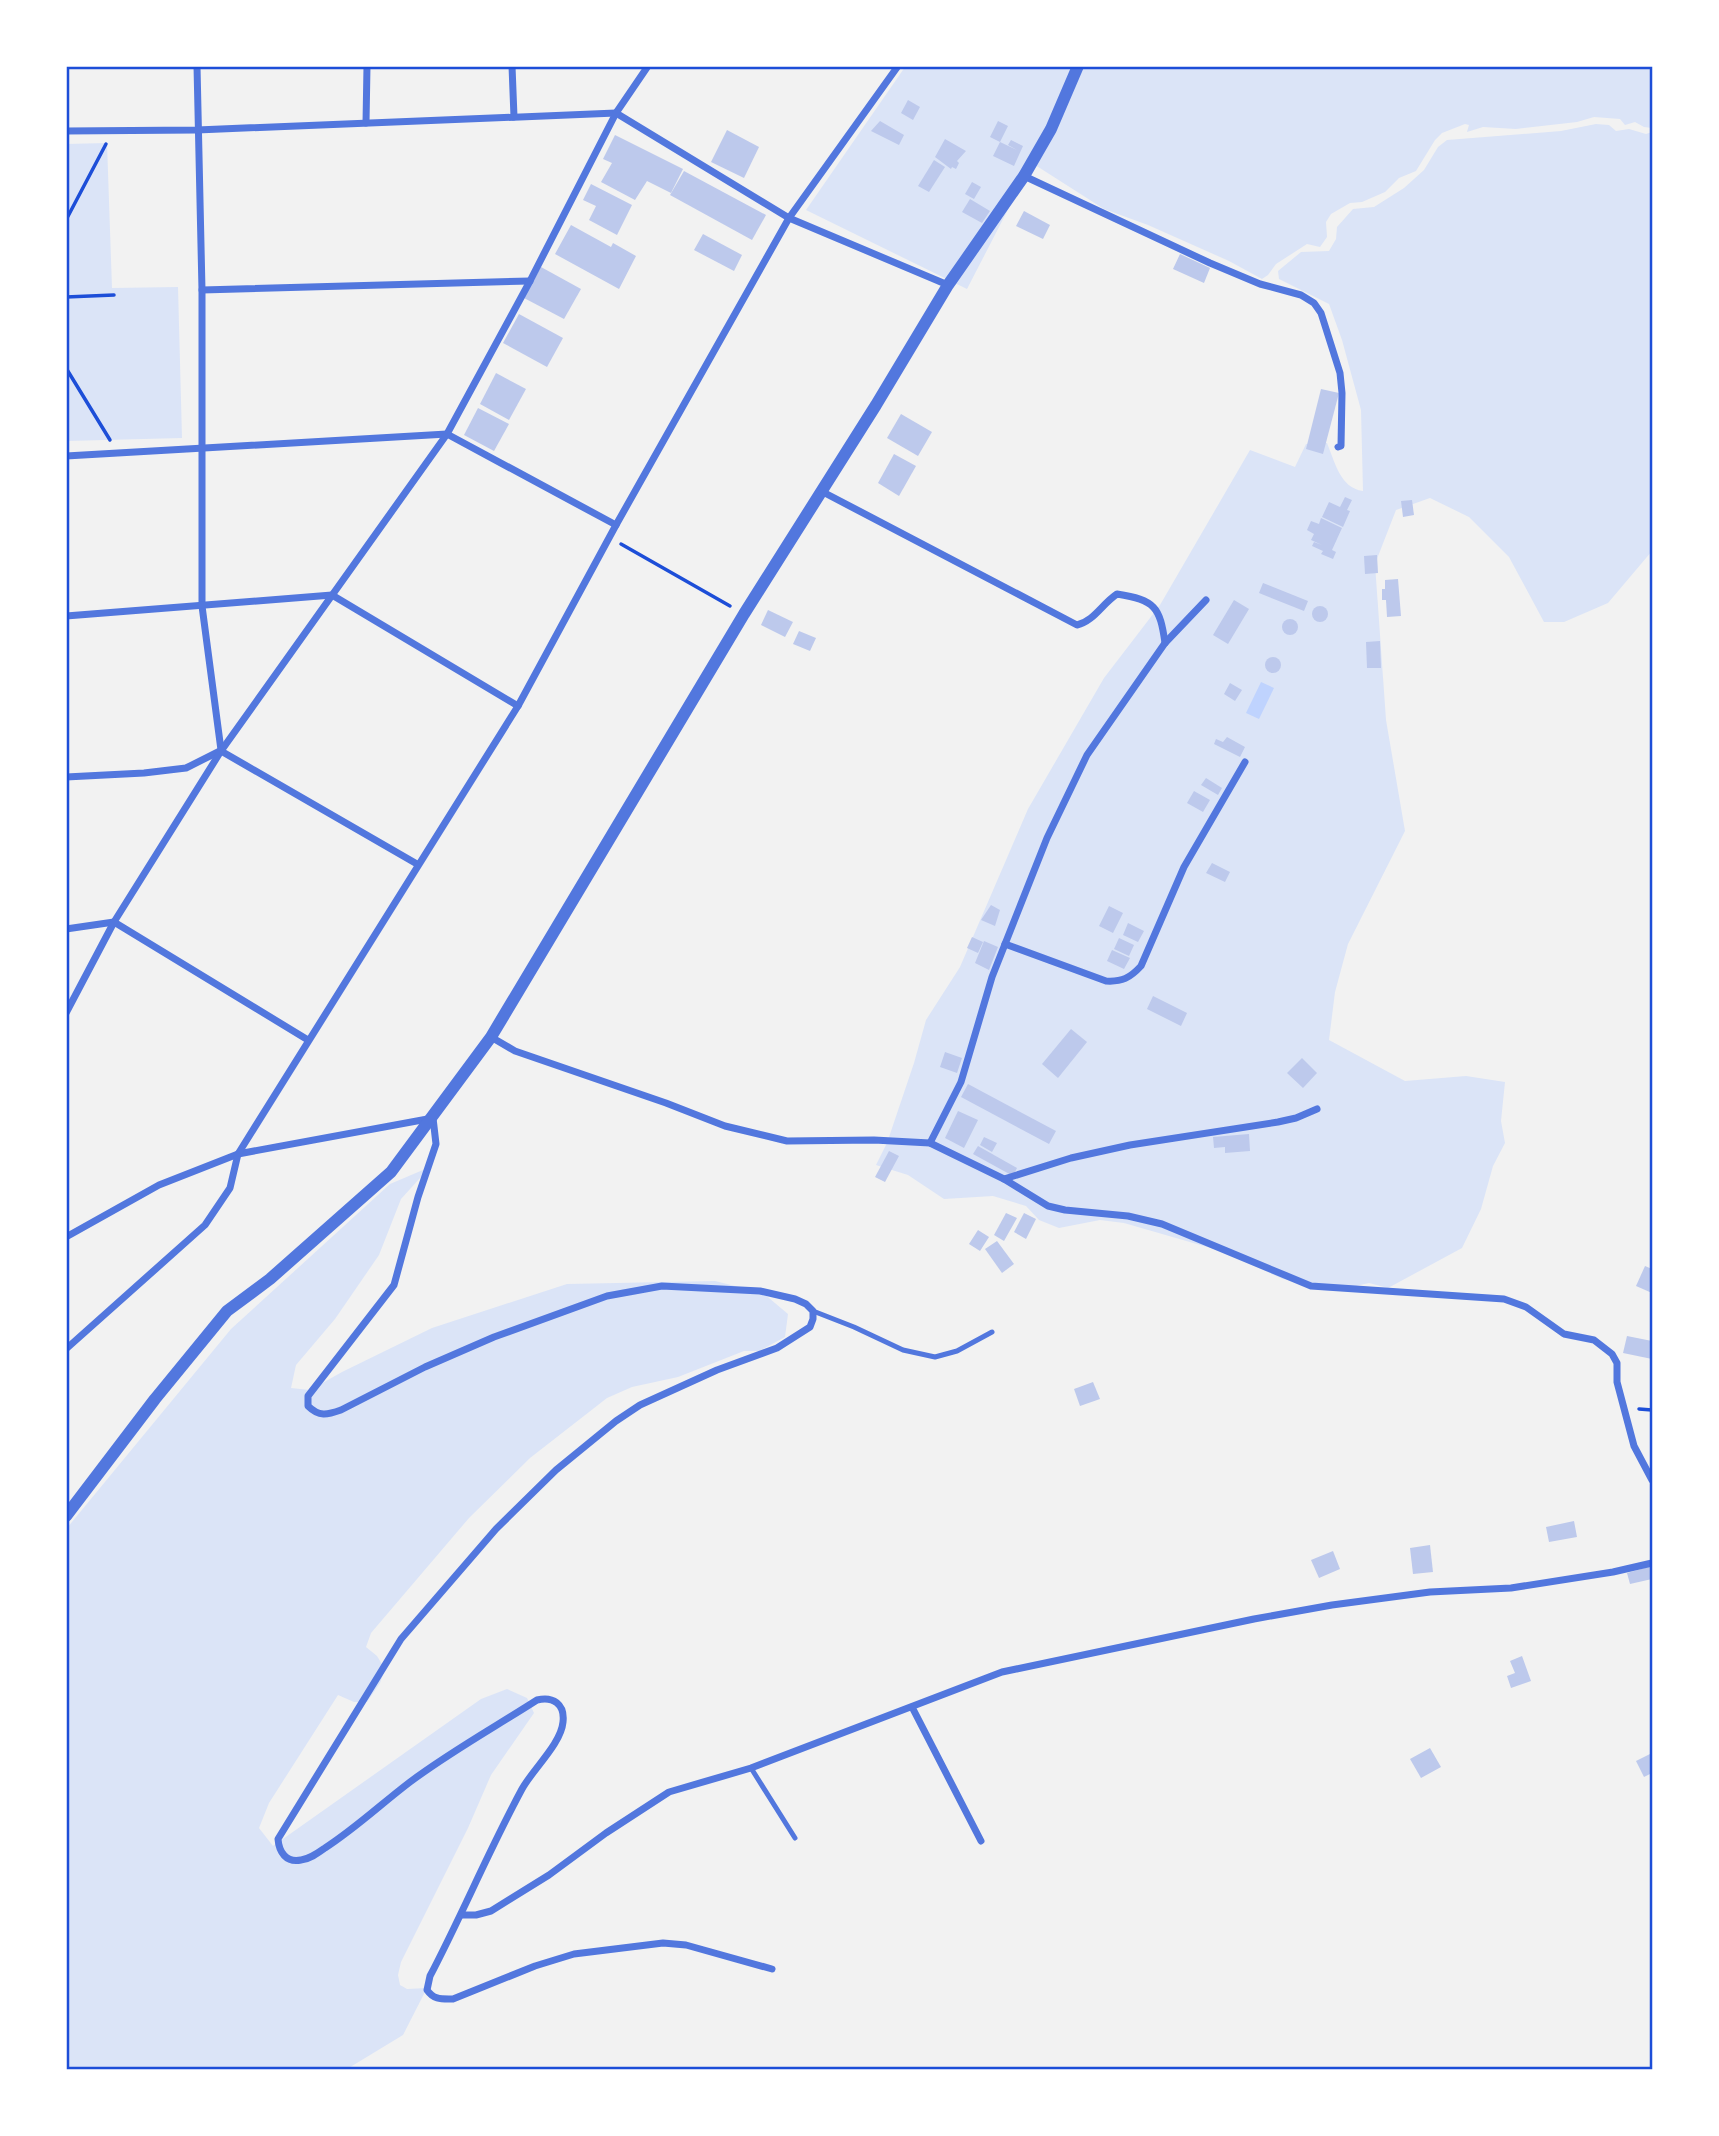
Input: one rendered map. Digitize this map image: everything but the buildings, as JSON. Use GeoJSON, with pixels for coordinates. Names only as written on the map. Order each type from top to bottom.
{"type":"FeatureCollection","features":[{"type":"Feature","properties":{"kind":"street"},"geometry":{"type":"LineString","coordinates":[[197,66],[202,290],[202,606],[221,751]]}},
{"type":"Feature","properties":{"kind":"street"},"geometry":{"type":"LineString","coordinates":[[366,123],[367,66]]}},
{"type":"Feature","properties":{"kind":"street"},"geometry":{"type":"LineString","coordinates":[[512,66],[514,117]]}},
{"type":"Feature","properties":{"kind":"street"},"geometry":{"type":"LineString","coordinates":[[66,1013],[114,922],[221,751],[447,434],[530,281],[615,113],[648,66]]}},
{"type":"Feature","properties":{"kind":"street"},"geometry":{"type":"LineString","coordinates":[[66,1349],[205,1225],[230,1188],[238,1154],[518,706],[616,525],[789,218],[898,66]]}},
{"type":"Feature","properties":{"kind":"street"},"geometry":{"type":"LineString","coordinates":[[66,1516],[155,1399],[227,1311],[270,1279],[391,1172],[491,1037],[744,614],[948,285],[1024,176],[1051,129],[1078,66]]}},
{"type":"Feature","properties":{"kind":"street"},"geometry":{"type":"LineString","coordinates":[[66,131],[197,130],[615,113],[789,218],[948,285]]}},
{"type":"Feature","properties":{"kind":"street"},"geometry":{"type":"LineString","coordinates":[[1024,176],[1235,274],[1259,284],[1301,295],[1314,303],[1321,313],[1339,373],[1343,417],[1341,446],[1338,447]]}},
{"type":"Feature","properties":{"kind":"street"},"geometry":{"type":"LineString","coordinates":[[202,290],[530,281]]}},
{"type":"Feature","properties":{"kind":"street"},"geometry":{"type":"LineString","coordinates":[[66,456],[447,434],[616,525]]}},
{"type":"Feature","properties":{"kind":"street"},"geometry":{"type":"LineString","coordinates":[[821,491],[1077,625],[1087,623],[1117,594],[1147,602],[1160,614],[1165,643]]}},
{"type":"Feature","properties":{"kind":"street"},"geometry":{"type":"LineString","coordinates":[[66,616],[332,595],[518,706]]}},
{"type":"Feature","properties":{"kind":"street"},"geometry":{"type":"LineString","coordinates":[[930,1143],[961,1082],[992,978],[1047,838],[1087,755],[1165,643],[1206,600]]}},
{"type":"Feature","properties":{"kind":"street"},"geometry":{"type":"LineString","coordinates":[[66,777],[186,768],[221,751]]}},
{"type":"Feature","properties":{"kind":"street"},"geometry":{"type":"LineString","coordinates":[[221,751],[417,864]]}},
{"type":"Feature","properties":{"kind":"street"},"geometry":{"type":"LineString","coordinates":[[1005,944],[1106,981],[1119,982],[1131,977],[1141,966],[1184,867],[1245,762]]}},
{"type":"Feature","properties":{"kind":"street"},"geometry":{"type":"LineString","coordinates":[[66,929],[114,922],[308,1040]]}},
{"type":"Feature","properties":{"kind":"street"},"geometry":{"type":"LineString","coordinates":[[491,1037],[515,1051],[666,1102],[725,1126],[787,1141],[874,1140],[930,1143],[1004,1180],[1048,1206],[1128,1216],[1162,1224],[1311,1286],[1517,1302],[1564,1334],[1594,1340],[1612,1354],[1617,1363],[1617,1382],[1634,1446],[1653,1480]]}},
{"type":"Feature","properties":{"kind":"street"},"geometry":{"type":"LineString","coordinates":[[1004,1180],[1071,1158],[1130,1145],[1278,1122],[1317,1109]]}},
{"type":"Feature","properties":{"kind":"street"},"geometry":{"type":"LineString","coordinates":[[66,1237],[159,1185],[238,1154],[433,1118]]}},
{"type":"Feature","properties":{"kind":"street"},"geometry":{"type":"LineString","coordinates":[[433,1118],[436,1144],[414,1209],[394,1285],[308,1396],[308,1406],[314,1412],[326,1415],[341,1410],[425,1367],[494,1337],[607,1296],[662,1286],[760,1291],[795,1298],[813,1311],[813,1319],[810,1327],[777,1348],[717,1370],[640,1405],[556,1470],[506,1519],[401,1639],[278,1839],[279,1849],[282,1855],[292,1860],[312,1856],[354,1829],[411,1782],[537,1700],[555,1700],[563,1713],[561,1733],[522,1788],[430,1976],[427,1990],[440,1999],[453,1999],[535,1966],[574,1954],[663,1943],[686,1944],[772,1969]]}},
{"type":"Feature","properties":{"kind":"street"},"geometry":{"type":"LineString","coordinates":[[461,1915],[491,1911],[549,1875],[606,1833],[669,1792],[751,1768],[1002,1672],[1254,1619],[1380,1598],[1430,1592],[1511,1588],[1653,1563]]}},
{"type":"Feature","properties":{"kind":"street"},"geometry":{"type":"LineString","coordinates":[[912,1707],[981,1840]]}},
{"type":"Feature","properties":{"kind":"lane"},"geometry":{"type":"LineString","coordinates":[[813,1311],[903,1350],[935,1357],[957,1350],[992,1332]]}},
{"type":"Feature","properties":{"kind":"lane"},"geometry":{"type":"LineString","coordinates":[[751,1768],[796,1838]]}},
{"type":"Feature","properties":{"kind":"path"},"geometry":{"type":"LineString","coordinates":[[66,220],[107,143]]}},
{"type":"Feature","properties":{"kind":"path"},"geometry":{"type":"LineString","coordinates":[[66,297],[114,295]]}},
{"type":"Feature","properties":{"kind":"path"},"geometry":{"type":"LineString","coordinates":[[67,370],[110,440]]}},
{"type":"Feature","properties":{"kind":"path"},"geometry":{"type":"LineString","coordinates":[[616,525],[618,539],[622,545],[744,614]]}},
{"type":"Feature","properties":{"kind":"shaded area"},"geometry":{"type":"Polygon","coordinates":[[[905,67],[1652,67],[1652,128],[1635,122],[1625,125],[1620,119],[1594,117],[1577,122],[1516,129],[1483,127],[1467,132],[1469,125],[1465,124],[1442,133],[1416,171],[1399,178],[1385,192],[1362,202],[1350,203],[1331,214],[1326,222],[1327,237],[1320,247],[1307,244],[1276,264],[1262,279],[1229,261],[1148,225],[1104,209],[1032,163],[967,289],[806,210],[905,67]]]}},
{"type":"Feature","properties":{"kind":"shaded area"},"geometry":{"type":"Polygon","coordinates":[[[1596,124],[1609,125],[1616,131],[1629,129],[1646,134],[1652,132],[1652,551],[1608,603],[1564,622],[1544,622],[1509,557],[1469,517],[1430,498],[1396,510],[1375,564],[1386,720],[1405,831],[1348,944],[1335,992],[1329,1040],[1405,1081],[1466,1076],[1505,1082],[1501,1121],[1505,1143],[1493,1166],[1481,1209],[1462,1248],[1388,1288],[1369,1283],[1338,1290],[1283,1279],[1221,1251],[1124,1223],[1100,1220],[1059,1228],[1039,1220],[1026,1206],[993,1196],[944,1199],[908,1175],[876,1165],[887,1143],[926,1020],[960,967],[1028,809],[1104,678],[1160,605],[1250,450],[1295,467],[1306,444],[1327,443],[1344,480],[1355,489],[1363,491],[1361,410],[1329,304],[1279,279],[1278,271],[1301,252],[1329,251],[1336,239],[1337,227],[1353,209],[1374,207],[1404,188],[1424,170],[1438,147],[1447,140],[1561,131],[1596,124]]]}},
{"type":"Feature","properties":{"kind":"shaded area"},"geometry":{"type":"Polygon","coordinates":[[[107,143],[112,288],[178,287],[182,438],[67,441],[66,144],[107,143]]]}},
{"type":"Feature","properties":{"kind":"shaded area"},"geometry":{"type":"Polygon","coordinates":[[[430,1167],[401,1199],[379,1255],[335,1319],[296,1365],[291,1388],[310,1390],[432,1328],[567,1284],[715,1281],[763,1293],[788,1314],[785,1337],[759,1351],[744,1351],[678,1377],[632,1387],[607,1398],[530,1458],[469,1518],[371,1633],[366,1647],[377,1656],[385,1669],[380,1683],[367,1702],[354,1702],[338,1695],[269,1803],[259,1828],[273,1846],[481,1699],[507,1689],[527,1698],[534,1713],[491,1775],[468,1828],[401,1962],[398,1975],[400,1985],[407,1989],[427,1988],[403,2035],[347,2069],[67,2070],[67,1528],[231,1329],[390,1184],[430,1167]]]}},
{"type":"Feature","properties":{"kind":"water"},"geometry":{"type":"Polygon","coordinates":[[[1261,682],[1274,688],[1259,719],[1246,713],[1261,682]]]}}]}
